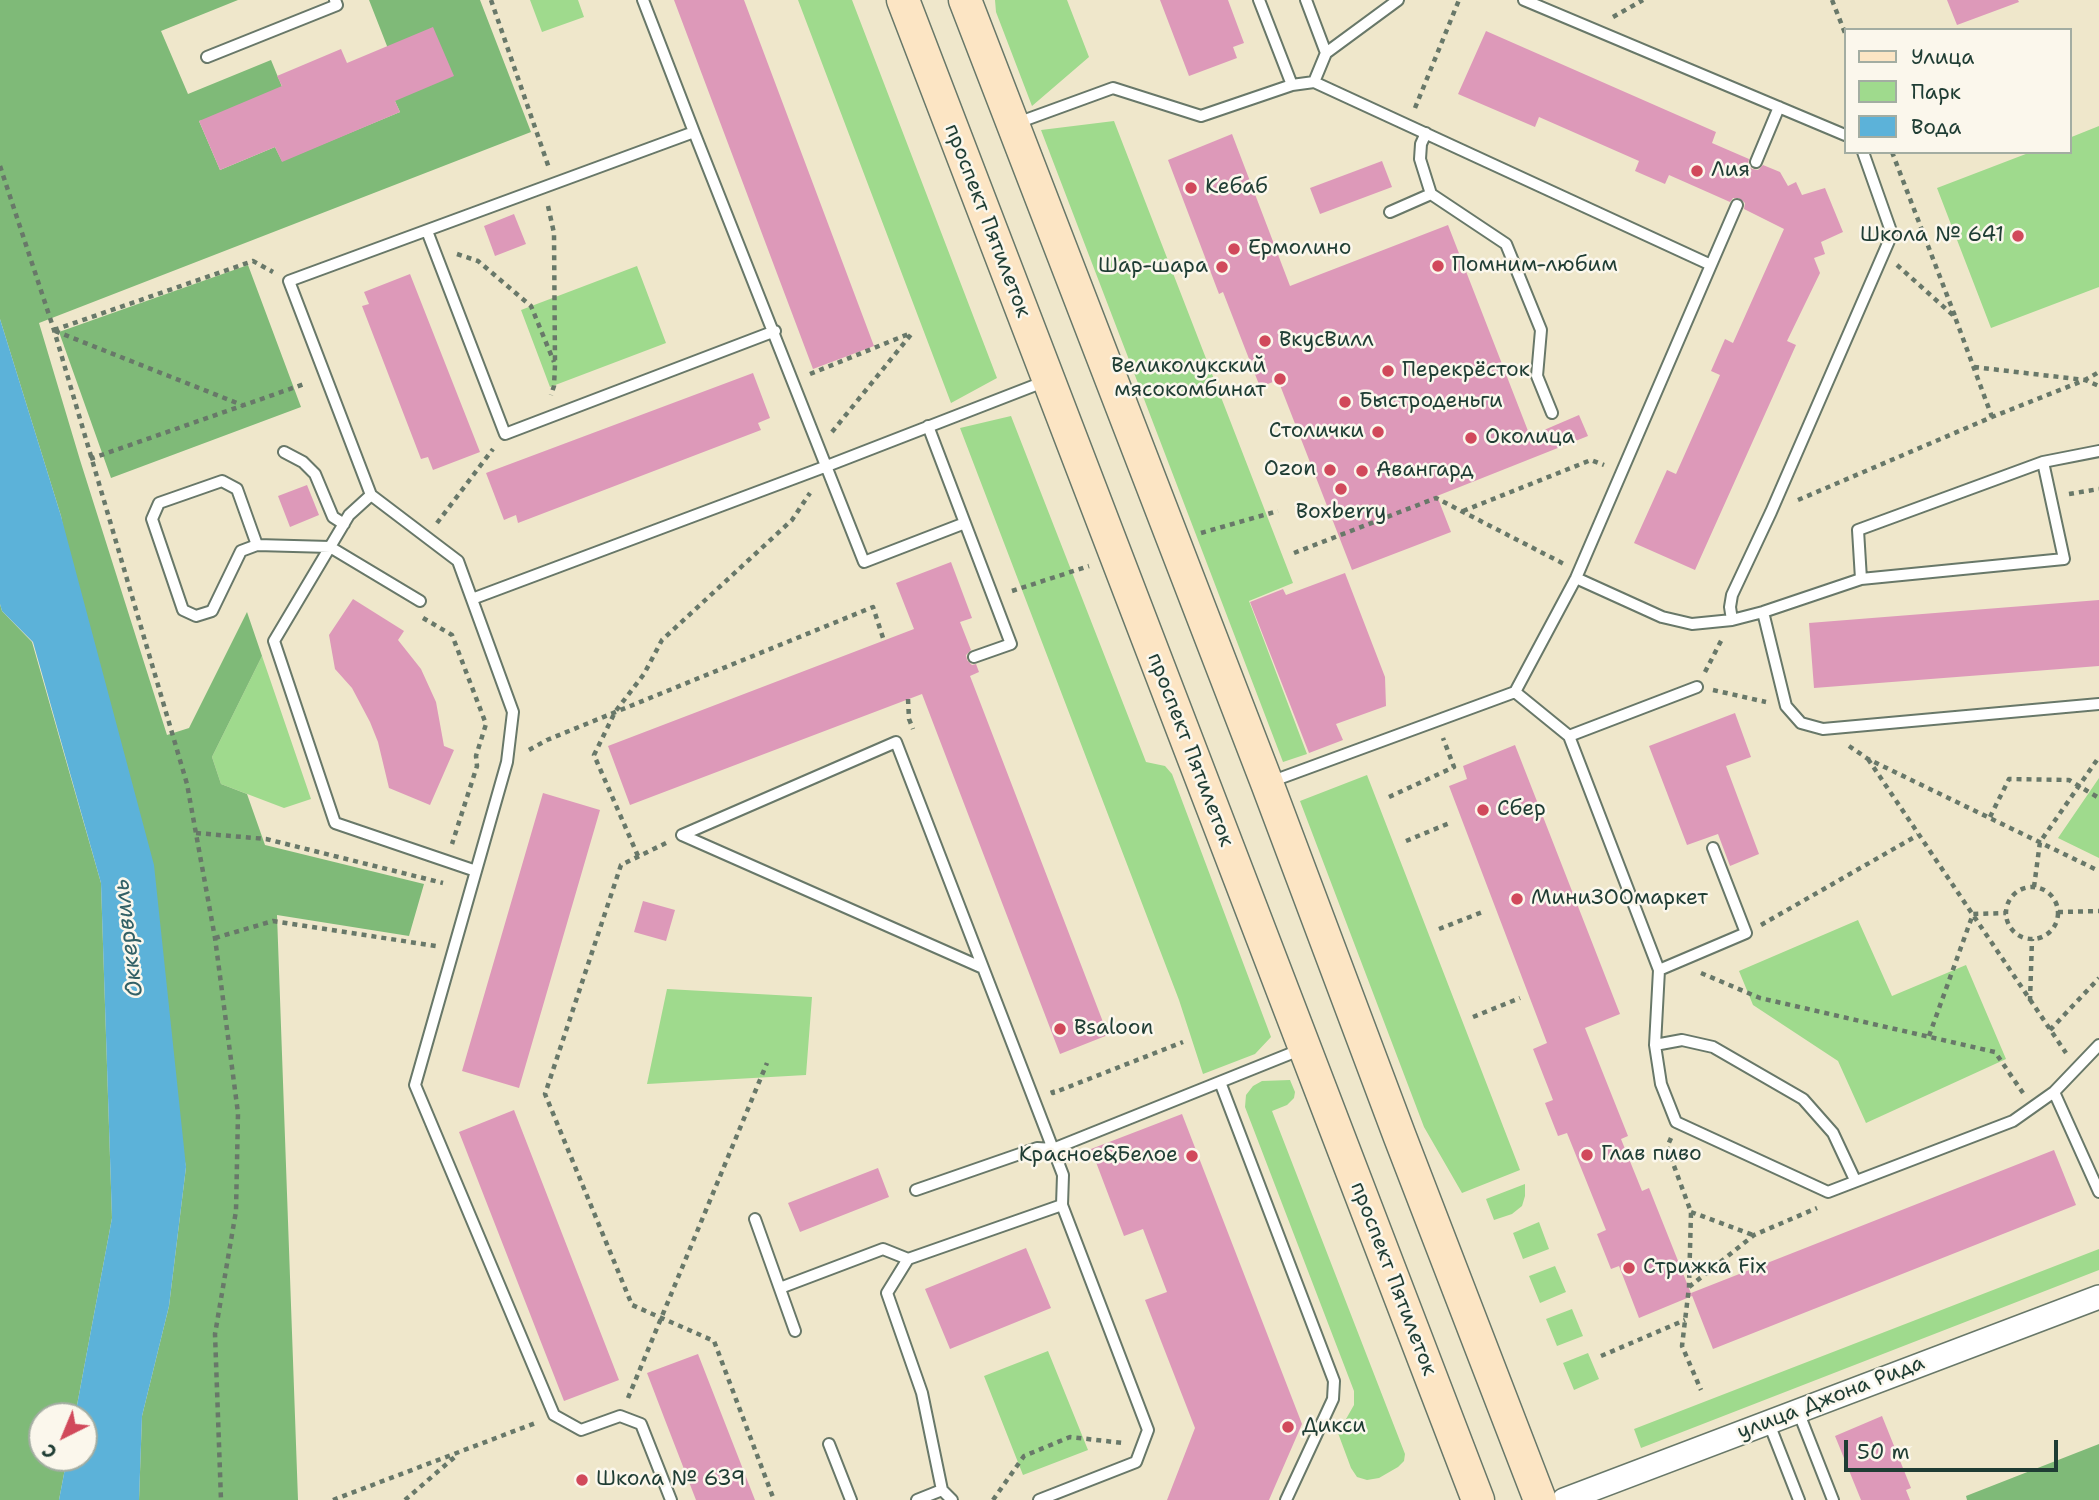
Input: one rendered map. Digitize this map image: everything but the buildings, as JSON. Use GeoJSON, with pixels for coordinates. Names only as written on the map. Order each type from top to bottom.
{"type":"FeatureCollection","features":[{"type":"Feature","properties":{"kind":"street","name":"проспект Пятилеток"},"geometry":{"type":"LineString","coordinates":[[903,0],[1478,1500]]}},
{"type":"Feature","properties":{"kind":"street"},"geometry":{"type":"LineString","coordinates":[[965,0],[1540,1500]]}},
{"type":"Feature","properties":{"kind":"street","name":"улица Джона Рида"},"geometry":{"type":"LineString","coordinates":[[1564,1500],[2099,1297]]}},
{"type":"Feature","properties":{"kind":"lane"},"geometry":{"type":"LineString","coordinates":[[207,57],[337,5],[335,0]]}},
{"type":"Feature","properties":{"kind":"lane"},"geometry":{"type":"LineString","coordinates":[[643,0],[864,562],[965,523]]}},
{"type":"Feature","properties":{"kind":"lane"},"geometry":{"type":"LineString","coordinates":[[1259,0],[1292,85]]}},
{"type":"Feature","properties":{"kind":"lane"},"geometry":{"type":"LineString","coordinates":[[1306,0],[1326,53]]}},
{"type":"Feature","properties":{"kind":"lane"},"geometry":{"type":"LineString","coordinates":[[1314,82],[1326,53],[1398,0]]}},
{"type":"Feature","properties":{"kind":"lane"},"geometry":{"type":"LineString","coordinates":[[1524,0],[1843,134]]}},
{"type":"Feature","properties":{"kind":"lane"},"geometry":{"type":"LineString","coordinates":[[1013,124],[1113,88],[1201,116],[1292,85],[1314,82],[1711,265]]}},
{"type":"Feature","properties":{"kind":"lane"},"geometry":{"type":"LineString","coordinates":[[1756,162],[1779,107]]}},
{"type":"Feature","properties":{"kind":"lane"},"geometry":{"type":"LineString","coordinates":[[671,1500],[641,1424],[620,1416],[581,1430],[554,1415],[415,1085],[507,762],[513,712],[458,561],[371,495],[289,281],[694,132]]}},
{"type":"Feature","properties":{"kind":"lane"},"geometry":{"type":"LineString","coordinates":[[1426,133],[1421,144],[1420,159],[1431,194],[1506,244],[1541,330],[1537,376],[1552,412]]}},
{"type":"Feature","properties":{"kind":"lane"},"geometry":{"type":"LineString","coordinates":[[1732,620],[1732,595],[1892,234],[1864,154]]}},
{"type":"Feature","properties":{"kind":"lane"},"geometry":{"type":"LineString","coordinates":[[1390,212],[1431,194]]}},
{"type":"Feature","properties":{"kind":"lane"},"geometry":{"type":"LineString","coordinates":[[1267,783],[1515,692],[1576,578],[1737,205]]}},
{"type":"Feature","properties":{"kind":"lane"},"geometry":{"type":"LineString","coordinates":[[427,231],[505,434],[775,331]]}},
{"type":"Feature","properties":{"kind":"lane"},"geometry":{"type":"LineString","coordinates":[[472,599],[1049,380]]}},
{"type":"Feature","properties":{"kind":"lane"},"geometry":{"type":"LineString","coordinates":[[928,426],[1011,644],[974,657]]}},
{"type":"Feature","properties":{"kind":"lane"},"geometry":{"type":"LineString","coordinates":[[1861,579],[1858,530],[2043,462],[2099,451]]}},
{"type":"Feature","properties":{"kind":"lane"},"geometry":{"type":"LineString","coordinates":[[284,452],[303,462],[316,474],[333,517],[344,524]]}},
{"type":"Feature","properties":{"kind":"lane"},"geometry":{"type":"LineString","coordinates":[[1576,578],[1662,617],[1692,624],[1732,620],[1763,612],[1861,579],[2064,559],[2043,462]]}},
{"type":"Feature","properties":{"kind":"lane"},"geometry":{"type":"LineString","coordinates":[[257,545],[237,489],[222,481],[159,503],[152,519],[183,610],[197,617],[212,611],[241,551],[257,545],[330,547],[420,601]]}},
{"type":"Feature","properties":{"kind":"lane"},"geometry":{"type":"LineString","coordinates":[[371,495],[349,515],[274,641],[335,823],[476,871]]}},
{"type":"Feature","properties":{"kind":"lane"},"geometry":{"type":"LineString","coordinates":[[1763,612],[1786,706],[1801,723],[1823,729],[2099,704]]}},
{"type":"Feature","properties":{"kind":"lane"},"geometry":{"type":"LineString","coordinates":[[1569,736],[1698,687]]}},
{"type":"Feature","properties":{"kind":"lane"},"geometry":{"type":"LineString","coordinates":[[1515,692],[1569,736],[1659,970],[1655,1045],[1661,1084],[1676,1122],[1828,1192],[2013,1121],[2033,1109],[2054,1091],[2099,1045]]}},
{"type":"Feature","properties":{"kind":"lane"},"geometry":{"type":"LineString","coordinates":[[682,835],[896,742],[1063,1175],[1062,1205],[1149,1430],[1136,1462],[1039,1500]]}},
{"type":"Feature","properties":{"kind":"lane"},"geometry":{"type":"LineString","coordinates":[[682,835],[983,968]]}},
{"type":"Feature","properties":{"kind":"lane"},"geometry":{"type":"LineString","coordinates":[[1659,970],[1746,933],[1713,848]]}},
{"type":"Feature","properties":{"kind":"lane"},"geometry":{"type":"LineString","coordinates":[[1655,1045],[1682,1040],[1713,1047],[1803,1099],[1833,1133],[1855,1180]]}},
{"type":"Feature","properties":{"kind":"lane"},"geometry":{"type":"LineString","coordinates":[[916,1189],[1037,1148],[1053,1149],[1305,1048]]}},
{"type":"Feature","properties":{"kind":"lane"},"geometry":{"type":"LineString","coordinates":[[1220,1082],[1334,1381],[1333,1399],[1286,1500]]}},
{"type":"Feature","properties":{"kind":"lane"},"geometry":{"type":"LineString","coordinates":[[2054,1091],[2099,1192]]}},
{"type":"Feature","properties":{"kind":"lane"},"geometry":{"type":"LineString","coordinates":[[952,1500],[942,1490],[922,1393],[887,1293],[908,1259],[1062,1205]]}},
{"type":"Feature","properties":{"kind":"lane"},"geometry":{"type":"LineString","coordinates":[[755,1219],[795,1331]]}},
{"type":"Feature","properties":{"kind":"lane"},"geometry":{"type":"LineString","coordinates":[[780,1288],[883,1249],[908,1259]]}},
{"type":"Feature","properties":{"kind":"lane"},"geometry":{"type":"LineString","coordinates":[[1797,1410],[1833,1500]]}},
{"type":"Feature","properties":{"kind":"lane"},"geometry":{"type":"LineString","coordinates":[[1768,1421],[1799,1500]]}},
{"type":"Feature","properties":{"kind":"lane"},"geometry":{"type":"LineString","coordinates":[[829,1444],[851,1500]]}},
{"type":"Feature","properties":{"kind":"lane"},"geometry":{"type":"LineString","coordinates":[[917,1500],[942,1490]]}},
{"type":"Feature","properties":{"kind":"path"},"geometry":{"type":"LineString","coordinates":[[492,0],[555,183]]}},
{"type":"Feature","properties":{"kind":"path"},"geometry":{"type":"LineString","coordinates":[[1408,125],[1459,0]]}},
{"type":"Feature","properties":{"kind":"path"},"geometry":{"type":"LineString","coordinates":[[1593,29],[1643,0]]}},
{"type":"Feature","properties":{"kind":"path"},"geometry":{"type":"LineString","coordinates":[[1832,0],[1843,28]]}},
{"type":"Feature","properties":{"kind":"path"},"geometry":{"type":"LineString","coordinates":[[1893,154],[1992,417]]}},
{"type":"Feature","properties":{"kind":"path"},"geometry":{"type":"LineString","coordinates":[[0,166],[54,330],[187,783],[215,938],[237,1113],[236,1211],[215,1334],[221,1500]]}},
{"type":"Feature","properties":{"kind":"path"},"geometry":{"type":"LineString","coordinates":[[543,188],[554,233],[554,386]]}},
{"type":"Feature","properties":{"kind":"path"},"geometry":{"type":"LineString","coordinates":[[1885,254],[1955,317]]}},
{"type":"Feature","properties":{"kind":"path"},"geometry":{"type":"LineString","coordinates":[[54,330],[253,261],[289,281]]}},
{"type":"Feature","properties":{"kind":"path"},"geometry":{"type":"LineString","coordinates":[[478,261],[531,306],[555,365]]}},
{"type":"Feature","properties":{"kind":"path"},"geometry":{"type":"LineString","coordinates":[[54,330],[243,405]]}},
{"type":"Feature","properties":{"kind":"path"},"geometry":{"type":"LineString","coordinates":[[793,380],[913,332],[820,447]]}},
{"type":"Feature","properties":{"kind":"path"},"geometry":{"type":"LineString","coordinates":[[1974,367],[2085,380],[2099,386]]}},
{"type":"Feature","properties":{"kind":"path"},"geometry":{"type":"LineString","coordinates":[[1771,512],[2099,372]]}},
{"type":"Feature","properties":{"kind":"path"},"geometry":{"type":"LineString","coordinates":[[90,459],[326,377]]}},
{"type":"Feature","properties":{"kind":"path"},"geometry":{"type":"LineString","coordinates":[[426,537],[505,434]]}},
{"type":"Feature","properties":{"kind":"path"},"geometry":{"type":"LineString","coordinates":[[1463,512],[1591,460],[1621,472]]}},
{"type":"Feature","properties":{"kind":"path"},"geometry":{"type":"LineString","coordinates":[[639,856],[594,755],[615,712],[644,674],[662,640],[792,520],[827,466]]}},
{"type":"Feature","properties":{"kind":"path"},"geometry":{"type":"LineString","coordinates":[[2050,497],[2099,489]]}},
{"type":"Feature","properties":{"kind":"path"},"geometry":{"type":"LineString","coordinates":[[1294,553],[1436,498],[1561,561],[1576,578]]}},
{"type":"Feature","properties":{"kind":"path"},"geometry":{"type":"LineString","coordinates":[[420,601],[422,617],[452,635],[486,724],[476,755],[477,766],[446,861]]}},
{"type":"Feature","properties":{"kind":"path"},"geometry":{"type":"LineString","coordinates":[[507,762],[547,740],[873,607],[884,640]]}},
{"type":"Feature","properties":{"kind":"path"},"geometry":{"type":"LineString","coordinates":[[1732,620],[1698,687],[1786,706]]}},
{"type":"Feature","properties":{"kind":"path"},"geometry":{"type":"LineString","coordinates":[[908,699],[909,719],[914,732]]}},
{"type":"Feature","properties":{"kind":"path"},"geometry":{"type":"LineString","coordinates":[[1389,797],[1454,767],[1436,721]]}},
{"type":"Feature","properties":{"kind":"path"},"geometry":{"type":"LineString","coordinates":[[1823,729],[1868,759],[2099,871]]}},
{"type":"Feature","properties":{"kind":"path"},"geometry":{"type":"LineString","coordinates":[[2034,887],[2040,842],[2099,757]]}},
{"type":"Feature","properties":{"kind":"path"},"geometry":{"type":"LineString","coordinates":[[1868,759],[2077,1068]]}},
{"type":"Feature","properties":{"kind":"path"},"geometry":{"type":"LineString","coordinates":[[1990,817],[2009,779],[2069,780],[2099,798]]}},
{"type":"Feature","properties":{"kind":"path"},"geometry":{"type":"LineString","coordinates":[[1406,841],[1452,822]]}},
{"type":"Feature","properties":{"kind":"path"},"geometry":{"type":"LineString","coordinates":[[196,833],[266,839],[471,890]]}},
{"type":"Feature","properties":{"kind":"path"},"geometry":{"type":"LineString","coordinates":[[682,835],[621,865],[545,1094],[632,1306],[715,1341],[775,1500]]}},
{"type":"Feature","properties":{"kind":"path"},"geometry":{"type":"LineString","coordinates":[[1746,933],[1918,835]]}},
{"type":"Feature","properties":{"kind":"path"},"geometry":{"type":"LineString","coordinates":[[2034,887],[2048,892],[2058,912],[2056,923],[2049,933],[2032,939],[2017,934],[2011,928],[2006,913],[2012,897],[2018,891],[2034,887]]}},
{"type":"Feature","properties":{"kind":"path"},"geometry":{"type":"LineString","coordinates":[[1439,929],[1485,911]]}},
{"type":"Feature","properties":{"kind":"path"},"geometry":{"type":"LineString","coordinates":[[2058,912],[2099,911]]}},
{"type":"Feature","properties":{"kind":"path"},"geometry":{"type":"LineString","coordinates":[[1973,914],[2006,913]]}},
{"type":"Feature","properties":{"kind":"path"},"geometry":{"type":"LineString","coordinates":[[1929,1037],[1973,914]]}},
{"type":"Feature","properties":{"kind":"path"},"geometry":{"type":"LineString","coordinates":[[215,938],[273,921],[454,948]]}},
{"type":"Feature","properties":{"kind":"path"},"geometry":{"type":"LineString","coordinates":[[2030,1002],[2032,939]]}},
{"type":"Feature","properties":{"kind":"path"},"geometry":{"type":"LineString","coordinates":[[1676,963],[1760,998],[1995,1052],[2033,1109]]}},
{"type":"Feature","properties":{"kind":"path"},"geometry":{"type":"LineString","coordinates":[[2050,1030],[2099,978]]}},
{"type":"Feature","properties":{"kind":"path"},"geometry":{"type":"LineString","coordinates":[[1473,1017],[1520,998]]}},
{"type":"Feature","properties":{"kind":"path"},"geometry":{"type":"LineString","coordinates":[[1048,1080],[1053,1093],[1183,1042]]}},
{"type":"Feature","properties":{"kind":"path"},"geometry":{"type":"LineString","coordinates":[[620,1416],[767,1063]]}},
{"type":"Feature","properties":{"kind":"path"},"geometry":{"type":"LineString","coordinates":[[1676,1122],[1667,1147],[1691,1212],[1689,1287],[1682,1346],[1701,1390]]}},
{"type":"Feature","properties":{"kind":"path"},"geometry":{"type":"LineString","coordinates":[[1689,1287],[1754,1235],[1816,1210],[1828,1192]]}},
{"type":"Feature","properties":{"kind":"path"},"geometry":{"type":"LineString","coordinates":[[1691,1212],[1754,1235]]}},
{"type":"Feature","properties":{"kind":"path"},"geometry":{"type":"LineString","coordinates":[[1601,1356],[1685,1320]]}},
{"type":"Feature","properties":{"kind":"path"},"geometry":{"type":"LineString","coordinates":[[333,1500],[554,1415]]}},
{"type":"Feature","properties":{"kind":"path"},"geometry":{"type":"LineString","coordinates":[[993,1500],[1024,1456],[1070,1437],[1142,1445]]}},
{"type":"Feature","properties":{"kind":"path"},"geometry":{"type":"LineString","coordinates":[[405,1500],[460,1452]]}},
{"type":"Feature","properties":{"kind":"green space"},"geometry":{"type":"Polygon","coordinates":[[[0,0],[238,0],[161,31],[188,94],[271,60],[287,99],[199,121],[220,170],[275,147],[282,161],[400,112],[395,101],[387,46],[369,0],[480,0],[531,132],[39,323],[167,735],[189,728],[247,612],[262,656],[212,757],[221,784],[247,794],[265,845],[424,884],[409,936],[277,915],[298,1500],[139,1500],[142,1416],[169,1306],[186,1167],[61,516],[0,319],[0,0]]]}},
{"type":"Feature","properties":{"kind":"green space"},"geometry":{"type":"Polygon","coordinates":[[[530,0],[578,0],[584,17],[542,32],[530,0]]]}},
{"type":"Feature","properties":{"kind":"green space"},"geometry":{"type":"Polygon","coordinates":[[[798,0],[852,0],[997,378],[951,403],[798,0]]]}},
{"type":"Feature","properties":{"kind":"green space"},"geometry":{"type":"Polygon","coordinates":[[[995,0],[1067,0],[1089,57],[1032,106],[996,12],[995,0]]]}},
{"type":"Feature","properties":{"kind":"green space"},"geometry":{"type":"Polygon","coordinates":[[[1114,121],[1293,583],[1249,601],[1307,754],[1283,762],[1041,130],[1114,121]]]}},
{"type":"Feature","properties":{"kind":"green space"},"geometry":{"type":"Polygon","coordinates":[[[2099,126],[2099,287],[1991,328],[1937,188],[2026,154],[2071,154],[2071,137],[2099,126]]]}},
{"type":"Feature","properties":{"kind":"green space"},"geometry":{"type":"Polygon","coordinates":[[[248,265],[301,407],[111,478],[59,332],[248,265]]]}},
{"type":"Feature","properties":{"kind":"green space"},"geometry":{"type":"Polygon","coordinates":[[[637,266],[666,343],[550,387],[521,310],[637,266]]]}},
{"type":"Feature","properties":{"kind":"green space"},"geometry":{"type":"Polygon","coordinates":[[[1011,416],[1146,762],[1165,766],[1172,774],[1271,1037],[1255,1054],[1203,1074],[1179,1000],[960,428],[1011,416]]]}},
{"type":"Feature","properties":{"kind":"green space"},"geometry":{"type":"Polygon","coordinates":[[[0,604],[2,611],[32,642],[101,883],[112,1218],[78,1402],[28,1402],[28,1472],[64,1472],[59,1500],[0,1500],[0,604]]]}},
{"type":"Feature","properties":{"kind":"green space"},"geometry":{"type":"Polygon","coordinates":[[[262,656],[311,799],[284,808],[221,784],[212,757],[262,656]]]}},
{"type":"Feature","properties":{"kind":"green space"},"geometry":{"type":"Polygon","coordinates":[[[1367,775],[1520,1170],[1462,1193],[1424,1127],[1300,801],[1367,775]]]}},
{"type":"Feature","properties":{"kind":"green space"},"geometry":{"type":"Polygon","coordinates":[[[2099,778],[2099,858],[2058,838],[2099,778]]]}},
{"type":"Feature","properties":{"kind":"green space"},"geometry":{"type":"Polygon","coordinates":[[[1858,920],[1892,996],[1966,965],[2006,1059],[1866,1123],[1838,1061],[1753,1005],[1739,971],[1858,920]]]}},
{"type":"Feature","properties":{"kind":"green space"},"geometry":{"type":"Polygon","coordinates":[[[667,989],[812,997],[806,1075],[647,1084],[667,989]]]}},
{"type":"Feature","properties":{"kind":"green space"},"geometry":{"type":"Polygon","coordinates":[[[1290,1080],[1295,1092],[1294,1098],[1287,1105],[1272,1111],[1405,1454],[1404,1461],[1398,1467],[1379,1478],[1367,1480],[1357,1477],[1338,1433],[1354,1405],[1354,1391],[1245,1107],[1246,1095],[1253,1086],[1262,1081],[1290,1080]]]}},
{"type":"Feature","properties":{"kind":"green space"},"geometry":{"type":"Polygon","coordinates":[[[1525,1184],[1522,1206],[1512,1214],[1494,1220],[1486,1199],[1525,1184]]]}},
{"type":"Feature","properties":{"kind":"green space"},"geometry":{"type":"Polygon","coordinates":[[[1539,1222],[1549,1249],[1523,1259],[1513,1233],[1539,1222]]]}},
{"type":"Feature","properties":{"kind":"green space"},"geometry":{"type":"Polygon","coordinates":[[[2099,1249],[2099,1270],[1641,1448],[1634,1429],[2099,1249]]]}},
{"type":"Feature","properties":{"kind":"green space"},"geometry":{"type":"Polygon","coordinates":[[[1555,1266],[1566,1292],[1540,1303],[1529,1276],[1555,1266]]]}},
{"type":"Feature","properties":{"kind":"green space"},"geometry":{"type":"Polygon","coordinates":[[[1572,1309],[1583,1336],[1557,1346],[1546,1319],[1572,1309]]]}},
{"type":"Feature","properties":{"kind":"green space"},"geometry":{"type":"Polygon","coordinates":[[[1048,1351],[1088,1450],[1023,1475],[984,1376],[1048,1351]]]}},
{"type":"Feature","properties":{"kind":"green space"},"geometry":{"type":"Polygon","coordinates":[[[1588,1353],[1599,1379],[1574,1390],[1563,1363],[1588,1353]]]}},
{"type":"Feature","properties":{"kind":"green space"},"geometry":{"type":"Polygon","coordinates":[[[2099,1444],[2099,1500],[1967,1500],[1966,1496],[2099,1444]]]}},
{"type":"Feature","properties":{"kind":"water","name":"Оккервиль"},"geometry":{"type":"Polygon","coordinates":[[[0,319],[61,516],[154,865],[186,1167],[169,1306],[142,1416],[139,1500],[59,1500],[64,1472],[98,1472],[98,1402],[78,1402],[112,1218],[101,883],[33,642],[2,611],[0,319]]]}},
{"type":"Feature","properties":{"kind":"place","name":"Лия"},"geometry":{"type":"Point","coordinates":[1697,171]}},
{"type":"Feature","properties":{"kind":"place","name":"Кебаб"},"geometry":{"type":"Point","coordinates":[1191,188]}},
{"type":"Feature","properties":{"kind":"place","name":"Школа № 641"},"geometry":{"type":"Point","coordinates":[2018,236]}},
{"type":"Feature","properties":{"kind":"place","name":"Ермолино"},"geometry":{"type":"Point","coordinates":[1234,249]}},
{"type":"Feature","properties":{"kind":"place","name":"Помним-любим"},"geometry":{"type":"Point","coordinates":[1438,266]}},
{"type":"Feature","properties":{"kind":"place","name":"Шар-шара"},"geometry":{"type":"Point","coordinates":[1222,267]}},
{"type":"Feature","properties":{"kind":"place","name":"ВкусВилл"},"geometry":{"type":"Point","coordinates":[1265,341]}},
{"type":"Feature","properties":{"kind":"place","name":"Перекрёсток"},"geometry":{"type":"Point","coordinates":[1388,371]}},
{"type":"Feature","properties":{"kind":"place","name":"Великолукский мясокомбинат"},"geometry":{"type":"Point","coordinates":[1280,379]}},
{"type":"Feature","properties":{"kind":"place","name":"Быстроденьги"},"geometry":{"type":"Point","coordinates":[1345,402]}},
{"type":"Feature","properties":{"kind":"place","name":"Столички"},"geometry":{"type":"Point","coordinates":[1378,432]}},
{"type":"Feature","properties":{"kind":"place","name":"Околица"},"geometry":{"type":"Point","coordinates":[1471,438]}},
{"type":"Feature","properties":{"kind":"place","name":"Ozon"},"geometry":{"type":"Point","coordinates":[1330,470]}},
{"type":"Feature","properties":{"kind":"place","name":"Авангард"},"geometry":{"type":"Point","coordinates":[1362,471]}},
{"type":"Feature","properties":{"kind":"place","name":"Boxberry"},"geometry":{"type":"Point","coordinates":[1341,489]}},
{"type":"Feature","properties":{"kind":"place","name":"Сбер"},"geometry":{"type":"Point","coordinates":[1483,810]}},
{"type":"Feature","properties":{"kind":"place","name":"МиниЗООмаркет"},"geometry":{"type":"Point","coordinates":[1517,899]}},
{"type":"Feature","properties":{"kind":"place","name":"Bsaloon"},"geometry":{"type":"Point","coordinates":[1060,1029]}},
{"type":"Feature","properties":{"kind":"place","name":"Глав пиво"},"geometry":{"type":"Point","coordinates":[1587,1155]}},
{"type":"Feature","properties":{"kind":"place","name":"Красное&Белое"},"geometry":{"type":"Point","coordinates":[1192,1156]}},
{"type":"Feature","properties":{"kind":"place","name":"Стрижка Fix"},"geometry":{"type":"Point","coordinates":[1629,1268]}},
{"type":"Feature","properties":{"kind":"place","name":"Дикси"},"geometry":{"type":"Point","coordinates":[1288,1427]}},
{"type":"Feature","properties":{"kind":"place","name":"Школа № 639"},"geometry":{"type":"Point","coordinates":[582,1480]}}]}
